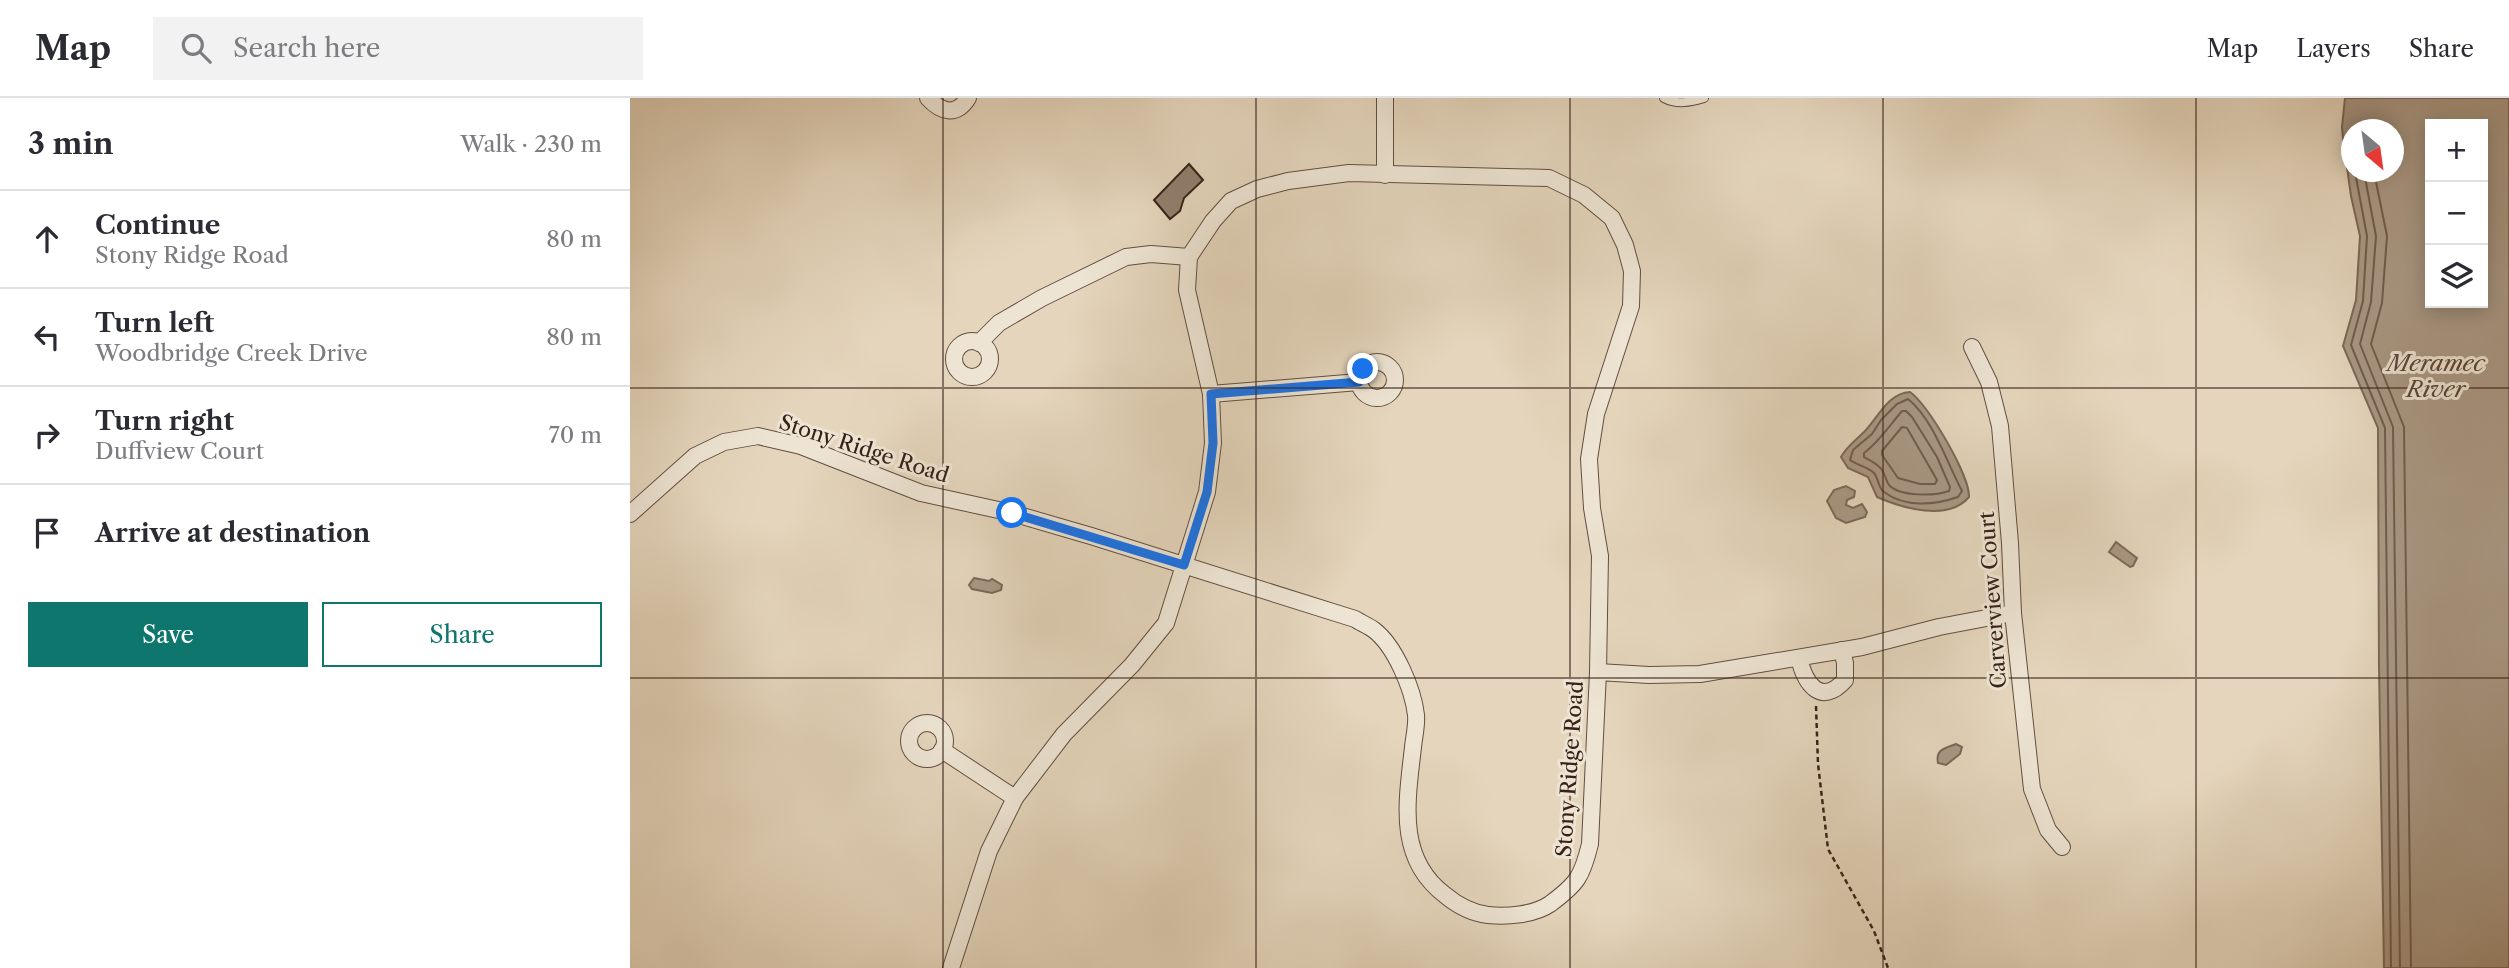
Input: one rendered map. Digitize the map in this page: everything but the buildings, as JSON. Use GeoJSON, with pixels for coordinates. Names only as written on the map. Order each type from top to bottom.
{"type":"FeatureCollection","features":[{"type":"Feature","properties":{"kind":"street"},"geometry":{"type":"LineString","coordinates":[[928,98],[939,109],[951,112],[963,105],[968,98]]}},
{"type":"Feature","properties":{"kind":"street"},"geometry":{"type":"LineString","coordinates":[[1385,98],[1385,175]]}},
{"type":"Feature","properties":{"kind":"street"},"geometry":{"type":"LineString","coordinates":[[951,968],[989,851],[1015,798],[1063,733],[1132,665],[1166,623],[1207,492],[1213,443],[1211,394],[1186,290],[1189,257],[1213,221],[1231,201],[1257,189],[1289,181],[1349,173],[1549,178],[1584,195],[1612,218],[1625,245],[1632,271],[1631,306],[1596,414],[1590,459],[1592,508],[1600,556],[1598,672]]}},
{"type":"Feature","properties":{"kind":"street"},"geometry":{"type":"LineString","coordinates":[[979,343],[999,323],[1042,298],[1126,257],[1151,254],[1189,257]]}},
{"type":"Feature","properties":{"kind":"street","name":"Carverview Court"},"geometry":{"type":"LineString","coordinates":[[1972,347],[1989,382],[2000,426],[2013,613],[2032,789],[2048,830],[2062,847]]}},
{"type":"Feature","properties":{"kind":"street"},"geometry":{"type":"LineString","coordinates":[[1211,394],[1359,382]]}},
{"type":"Feature","properties":{"kind":"street","name":"Stony Ridge Road"},"geometry":{"type":"LineString","coordinates":[[630,514],[695,456],[724,442],[758,436],[801,446],[921,493],[1012,513],[1355,619],[1375,631],[1402,669],[1416,716],[1407,814],[1408,832],[1416,862],[1435,888],[1466,909],[1500,916],[1545,907],[1571,888],[1584,869],[1590,844],[1598,672],[1700,674],[1842,650],[1960,622],[2013,613]]}},
{"type":"Feature","properties":{"kind":"street"},"geometry":{"type":"LineString","coordinates":[[1799,658],[1806,679],[1815,689],[1824,693],[1837,690],[1845,680],[1842,650]]}},
{"type":"Feature","properties":{"kind":"street"},"geometry":{"type":"LineString","coordinates":[[942,750],[1015,798]]}},
{"type":"Feature","properties":{"kind":"lane"},"geometry":{"type":"LineString","coordinates":[[1664,98],[1671,102],[1689,102],[1704,98]]}},
{"type":"Feature","properties":{"kind":"path"},"geometry":{"type":"LineString","coordinates":[[1815,689],[1818,764],[1828,849],[1874,931],[1888,968]]}},
{"type":"Feature","properties":{"kind":"water","name":"Meramec River"},"geometry":{"type":"Polygon","coordinates":[[[2345,98],[2509,98],[2509,968],[2384,968],[2378,428],[2343,346],[2356,300],[2360,236],[2349,182],[2404,182],[2404,119],[2343,119],[2345,98]]]}},
{"type":"Feature","properties":{"kind":"water"},"geometry":{"type":"Polygon","coordinates":[[[1910,392],[1937,425],[1963,473],[1969,497],[1960,505],[1937,511],[1924,510],[1877,497],[1868,477],[1848,468],[1841,457],[1889,401],[1902,393],[1910,392]]]}},
{"type":"Feature","properties":{"kind":"water"},"geometry":{"type":"Polygon","coordinates":[[[1846,486],[1855,491],[1854,497],[1847,500],[1846,505],[1853,508],[1862,504],[1867,512],[1865,517],[1846,523],[1836,518],[1827,501],[1834,490],[1846,486]]]}},
{"type":"Feature","properties":{"kind":"water"},"geometry":{"type":"Polygon","coordinates":[[[2116,542],[2137,558],[2133,566],[2130,567],[2109,552],[2116,542]]]}},
{"type":"Feature","properties":{"kind":"water"},"geometry":{"type":"Polygon","coordinates":[[[974,578],[989,581],[992,579],[1002,585],[1001,590],[992,593],[972,589],[969,585],[974,578]]]}},
{"type":"Feature","properties":{"kind":"water"},"geometry":{"type":"Polygon","coordinates":[[[1956,744],[1962,747],[1960,754],[1946,765],[1938,763],[1940,752],[1956,744]]]}},
{"type":"Feature","properties":{"kind":"route"},"geometry":{"type":"LineString","coordinates":[[1012,513],[1184,565],[1207,492],[1213,443],[1211,394],[1359,382],[1363,369]]}}]}
